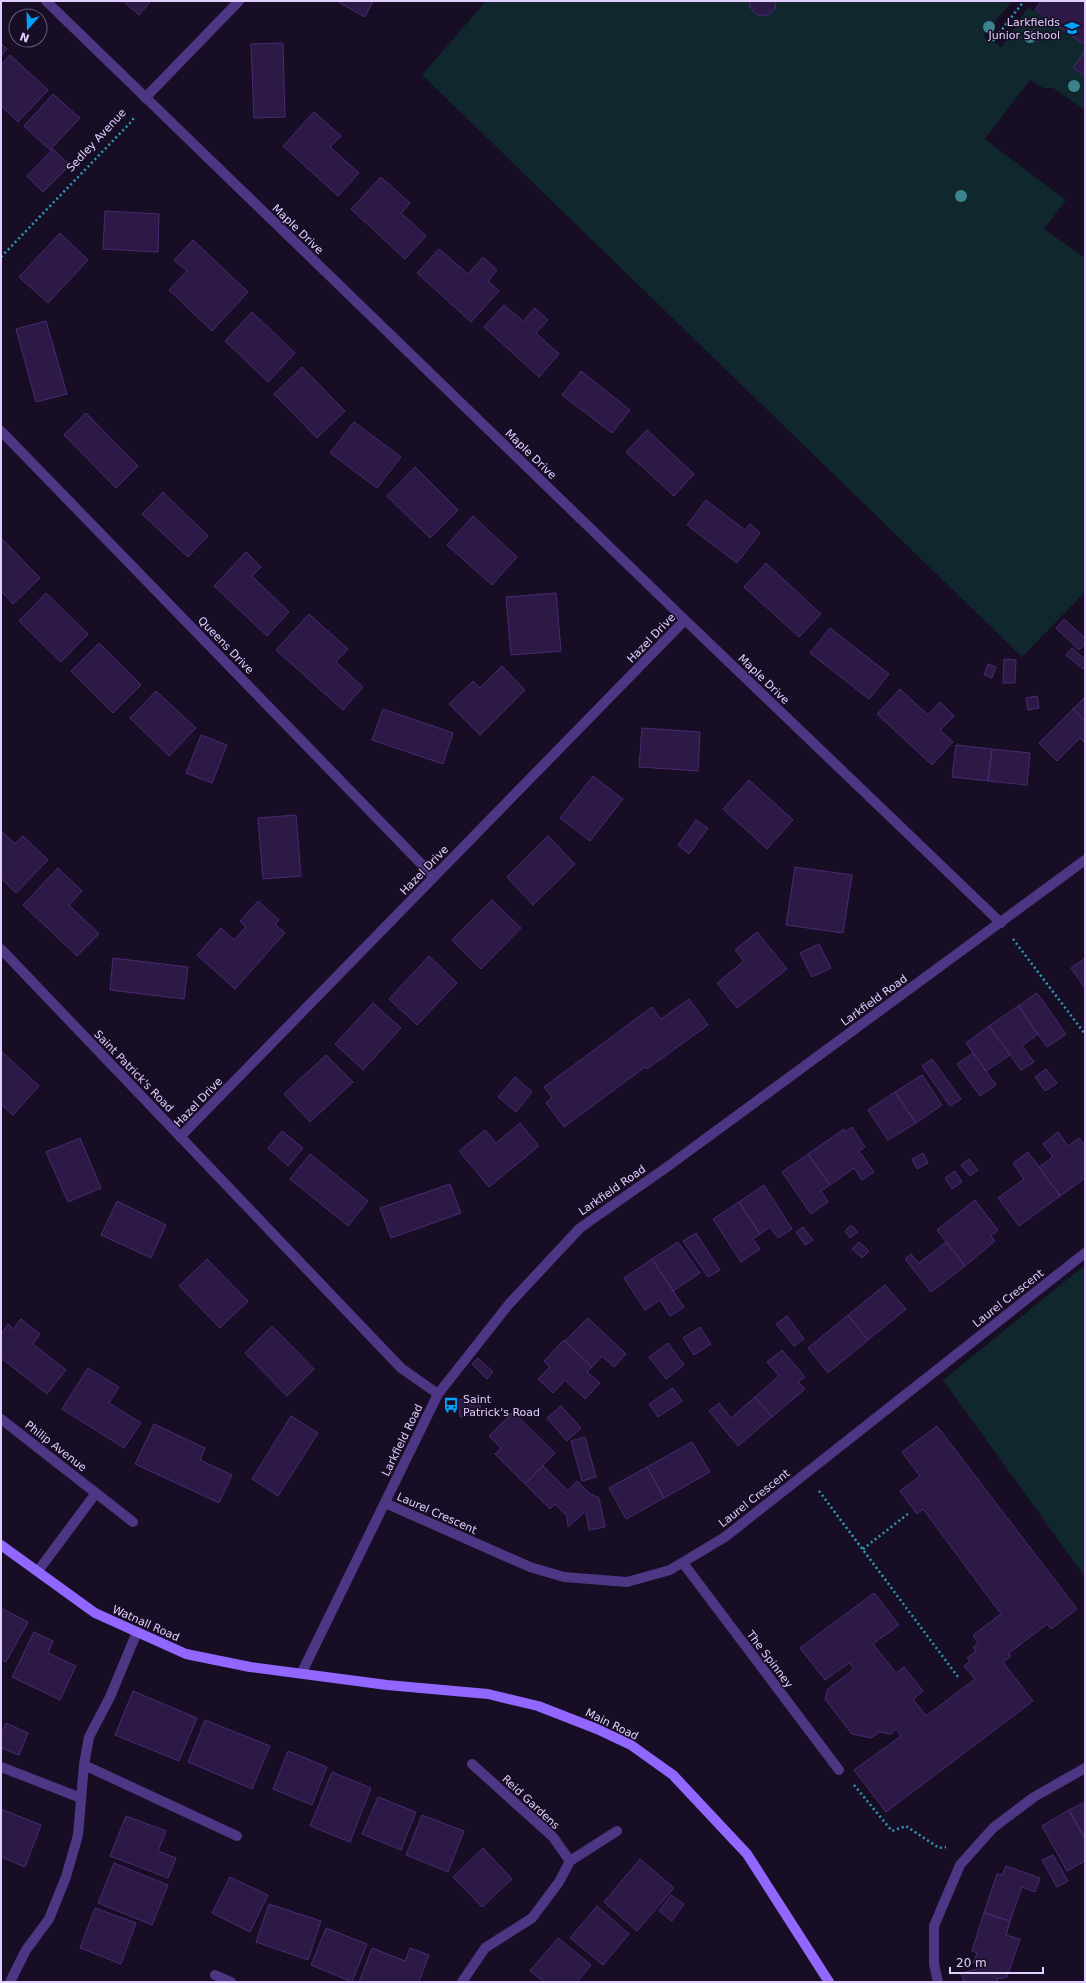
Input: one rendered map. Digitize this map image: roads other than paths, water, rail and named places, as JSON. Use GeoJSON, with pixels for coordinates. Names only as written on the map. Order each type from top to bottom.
{"type":"FeatureCollection","features":[{"type":"Feature","properties":{"kind":"main road","name":"Watnall Road"},"geometry":{"type":"LineString","coordinates":[[1,1546],[95,1613],[186,1654],[250,1667],[302,1672]]}},
{"type":"Feature","properties":{"kind":"main road","name":"Main Road"},"geometry":{"type":"LineString","coordinates":[[302,1672],[387,1684],[488,1694],[538,1706],[597,1729],[631,1745],[673,1775],[747,1854],[804,1940],[829,1982]]}},
{"type":"Feature","properties":{"kind":"street","name":"Maple Drive"},"geometry":{"type":"LineString","coordinates":[[46,1],[685,620],[1001,922]]}},
{"type":"Feature","properties":{"kind":"street"},"geometry":{"type":"LineString","coordinates":[[146,98],[239,1]]}},
{"type":"Feature","properties":{"kind":"street","name":"Queens Drive"},"geometry":{"type":"LineString","coordinates":[[1,431],[434,877]]}},
{"type":"Feature","properties":{"kind":"street","name":"Hazel Drive"},"geometry":{"type":"LineString","coordinates":[[180,1137],[685,620]]}},
{"type":"Feature","properties":{"kind":"street","name":"Larkfield Road"},"geometry":{"type":"LineString","coordinates":[[302,1672],[438,1394],[509,1304],[580,1228],[667,1167],[1085,860]]}},
{"type":"Feature","properties":{"kind":"street","name":"Saint Patrick's Road"},"geometry":{"type":"LineString","coordinates":[[1,949],[401,1368],[438,1394]]}},
{"type":"Feature","properties":{"kind":"street","name":"Laurel Crescent"},"geometry":{"type":"LineString","coordinates":[[385,1503],[530,1567],[564,1577],[627,1582],[670,1570],[725,1537],[1085,1253]]}},
{"type":"Feature","properties":{"kind":"street","name":"Philip Avenue"},"geometry":{"type":"LineString","coordinates":[[1,1419],[133,1522]]}},
{"type":"Feature","properties":{"kind":"street"},"geometry":{"type":"LineString","coordinates":[[38,1571],[96,1493]]}},
{"type":"Feature","properties":{"kind":"street","name":"The Spinney"},"geometry":{"type":"LineString","coordinates":[[683,1563],[839,1770]]}},
{"type":"Feature","properties":{"kind":"street"},"geometry":{"type":"LineString","coordinates":[[10,1982],[26,1950],[49,1919],[66,1877],[78,1835],[84,1765],[90,1737],[110,1697],[137,1632]]}},
{"type":"Feature","properties":{"kind":"street","name":"Reid Gardens"},"geometry":{"type":"LineString","coordinates":[[472,1764],[553,1837],[570,1861]]}},
{"type":"Feature","properties":{"kind":"street"},"geometry":{"type":"LineString","coordinates":[[84,1765],[237,1836]]}},
{"type":"Feature","properties":{"kind":"street"},"geometry":{"type":"LineString","coordinates":[[1,1767],[81,1798]]}},
{"type":"Feature","properties":{"kind":"street"},"geometry":{"type":"LineString","coordinates":[[938,1982],[934,1964],[934,1926],[960,1865],[993,1828],[1034,1797],[1085,1768]]}},
{"type":"Feature","properties":{"kind":"street"},"geometry":{"type":"LineString","coordinates":[[462,1982],[485,1948],[532,1918],[559,1882],[570,1861],[617,1831]]}},
{"type":"Feature","properties":{"kind":"street"},"geometry":{"type":"LineString","coordinates":[[215,1974],[231,1982]]}},
{"type":"Feature","properties":{"kind":"place","name":"Larkfields Junior School"},"geometry":{"type":"Point","coordinates":[1072,28]}},
{"type":"Feature","properties":{"kind":"place","name":"Saint Patrick's Road"},"geometry":{"type":"Point","coordinates":[451,1405]}}]}
